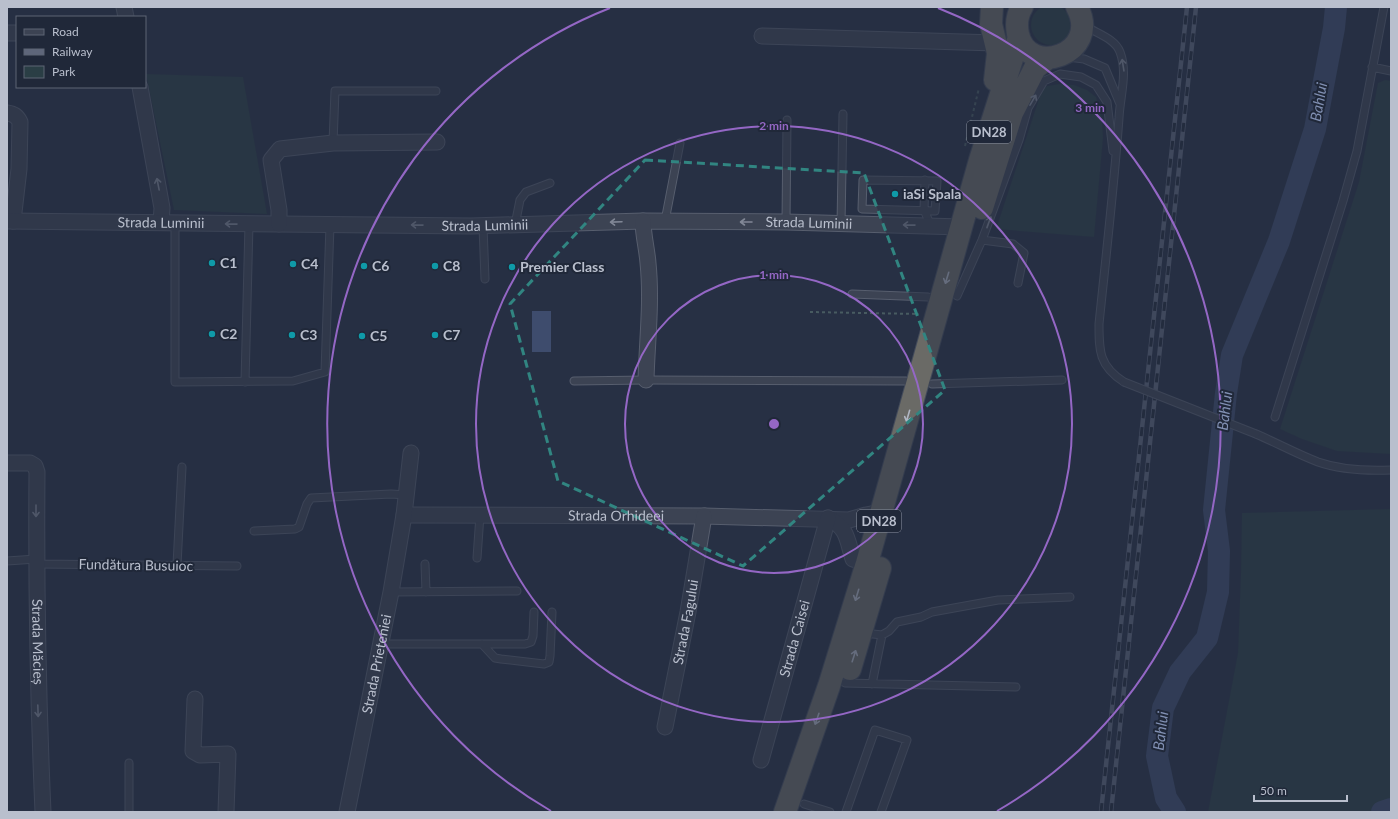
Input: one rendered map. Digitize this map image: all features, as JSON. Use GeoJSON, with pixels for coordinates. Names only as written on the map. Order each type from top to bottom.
{"type":"FeatureCollection","features":[{"type":"Feature","properties":{"kind":"highway"},"geometry":{"type":"LineString","coordinates":[[980,160],[982,137],[997,66],[998,53],[991,24],[992,7]]}},
{"type":"Feature","properties":{"kind":"highway","name":"DN28"},"geometry":{"type":"LineString","coordinates":[[797,809],[845,683],[872,634],[925,384],[945,305],[962,227],[980,160],[1018,37],[1017,20],[1022,7]]}},
{"type":"Feature","properties":{"kind":"highway","name":"DN28"},"geometry":{"type":"LineString","coordinates":[[797,809],[829,686],[881,512],[925,384],[945,305],[981,212],[1012,113],[1036,68],[1054,57],[1069,52],[1076,44],[1081,34],[1080,15]]}},
{"type":"Feature","properties":{"kind":"highway"},"geometry":{"type":"LineString","coordinates":[[1018,37],[1024,46],[1032,53],[1042,58],[1054,57]]}},
{"type":"Feature","properties":{"kind":"street"},"geometry":{"type":"LineString","coordinates":[[762,36],[996,43]]}},
{"type":"Feature","properties":{"kind":"street"},"geometry":{"type":"LineString","coordinates":[[140,88],[162,208],[168,222]]}},
{"type":"Feature","properties":{"kind":"street"},"geometry":{"type":"LineString","coordinates":[[7,113],[18,117],[20,122],[19,169],[10,221]]}},
{"type":"Feature","properties":{"kind":"street"},"geometry":{"type":"LineString","coordinates":[[279,224],[279,210],[271,160],[280,149],[333,143],[437,142]]}},
{"type":"Feature","properties":{"kind":"street","name":"Strada Luminii"},"geometry":{"type":"LineString","coordinates":[[10,221],[483,226],[665,221],[786,222],[962,227]]}},
{"type":"Feature","properties":{"kind":"street"},"geometry":{"type":"LineString","coordinates":[[643,221],[643,234],[648,263],[649,305],[646,380]]}},
{"type":"Feature","properties":{"kind":"street","name":"Strada Prieteniei"},"geometry":{"type":"LineString","coordinates":[[347,812],[391,592],[404,515],[411,453]]}},
{"type":"Feature","properties":{"kind":"street","name":"Strada Măcieș"},"geometry":{"type":"LineString","coordinates":[[7,463],[30,463],[34,466],[36,472],[38,698],[43,812]]}},
{"type":"Feature","properties":{"kind":"street","name":"Strada Orhideei"},"geometry":{"type":"LineString","coordinates":[[404,515],[704,516],[828,518],[849,520],[881,512]]}},
{"type":"Feature","properties":{"kind":"street","name":"Strada Fagului"},"geometry":{"type":"LineString","coordinates":[[665,727],[688,612],[704,516]]}},
{"type":"Feature","properties":{"kind":"street"},"geometry":{"type":"LineString","coordinates":[[828,518],[838,523],[844,529],[853,559],[867,563]]}},
{"type":"Feature","properties":{"kind":"street","name":"Strada Caisei"},"geometry":{"type":"LineString","coordinates":[[761,760],[828,518]]}},
{"type":"Feature","properties":{"kind":"street"},"geometry":{"type":"LineString","coordinates":[[195,699],[193,751],[200,756],[228,754],[226,812]]}},
{"type":"Feature","properties":{"kind":"lane"},"geometry":{"type":"LineString","coordinates":[[1275,418],[1343,201],[1357,151],[1384,7]]}},
{"type":"Feature","properties":{"kind":"lane"},"geometry":{"type":"LineString","coordinates":[[1080,15],[1120,50],[1125,68],[1120,104],[1099,324],[1099,346],[1103,362],[1115,376],[1124,382],[1256,434],[1319,462],[1345,468],[1370,471],[1391,470]]}},
{"type":"Feature","properties":{"kind":"lane"},"geometry":{"type":"LineString","coordinates":[[1054,57],[1084,59],[1105,68],[1120,104]]}},
{"type":"Feature","properties":{"kind":"lane"},"geometry":{"type":"LineString","coordinates":[[1372,67],[1391,71]]}},
{"type":"Feature","properties":{"kind":"lane"},"geometry":{"type":"LineString","coordinates":[[852,294],[928,297],[945,305],[982,240],[1019,140],[1028,108],[1044,81],[1060,74],[1081,77],[1096,85],[1107,102],[1115,168]]}},
{"type":"Feature","properties":{"kind":"lane"},"geometry":{"type":"LineString","coordinates":[[333,143],[335,91],[436,92]]}},
{"type":"Feature","properties":{"kind":"lane"},"geometry":{"type":"LineString","coordinates":[[841,224],[843,114]]}},
{"type":"Feature","properties":{"kind":"lane"},"geometry":{"type":"LineString","coordinates":[[786,222],[787,120]]}},
{"type":"Feature","properties":{"kind":"lane"},"geometry":{"type":"LineString","coordinates":[[665,221],[680,143]]}},
{"type":"Feature","properties":{"kind":"lane"},"geometry":{"type":"LineString","coordinates":[[863,180],[937,181],[935,211],[924,210],[862,209],[863,180]]}},
{"type":"Feature","properties":{"kind":"lane"},"geometry":{"type":"LineString","coordinates":[[925,180],[924,210],[931,226]]}},
{"type":"Feature","properties":{"kind":"lane"},"geometry":{"type":"LineString","coordinates":[[515,225],[520,200],[526,192],[550,183]]}},
{"type":"Feature","properties":{"kind":"lane"},"geometry":{"type":"LineString","coordinates":[[168,222],[174,382],[293,381],[325,372],[330,225]]}},
{"type":"Feature","properties":{"kind":"lane"},"geometry":{"type":"LineString","coordinates":[[245,382],[249,224]]}},
{"type":"Feature","properties":{"kind":"lane"},"geometry":{"type":"LineString","coordinates":[[483,226],[485,279]]}},
{"type":"Feature","properties":{"kind":"lane"},"geometry":{"type":"LineString","coordinates":[[982,240],[1014,244],[1024,253],[1018,283]]}},
{"type":"Feature","properties":{"kind":"lane"},"geometry":{"type":"LineString","coordinates":[[574,381],[905,381],[925,384],[1062,380]]}},
{"type":"Feature","properties":{"kind":"lane"},"geometry":{"type":"LineString","coordinates":[[177,565],[182,467]]}},
{"type":"Feature","properties":{"kind":"lane"},"geometry":{"type":"LineString","coordinates":[[254,531],[295,529],[299,527],[307,504],[311,498],[391,494],[406,495]]}},
{"type":"Feature","properties":{"kind":"lane"},"geometry":{"type":"LineString","coordinates":[[477,558],[480,516]]}},
{"type":"Feature","properties":{"kind":"lane","name":"Fundătura Busuioc"},"geometry":{"type":"LineString","coordinates":[[7,561],[237,566]]}},
{"type":"Feature","properties":{"kind":"lane"},"geometry":{"type":"LineString","coordinates":[[425,564],[426,592]]}},
{"type":"Feature","properties":{"kind":"lane"},"geometry":{"type":"LineString","coordinates":[[391,592],[517,591]]}},
{"type":"Feature","properties":{"kind":"lane"},"geometry":{"type":"LineString","coordinates":[[872,684],[872,634],[889,631],[897,622],[932,612],[998,600],[1070,597]]}},
{"type":"Feature","properties":{"kind":"lane"},"geometry":{"type":"LineString","coordinates":[[381,644],[525,644],[531,642],[533,636],[534,612]]}},
{"type":"Feature","properties":{"kind":"lane"},"geometry":{"type":"LineString","coordinates":[[482,644],[494,658],[544,664],[548,662],[550,656],[552,612]]}},
{"type":"Feature","properties":{"kind":"lane"},"geometry":{"type":"LineString","coordinates":[[845,683],[1016,687]]}},
{"type":"Feature","properties":{"kind":"lane"},"geometry":{"type":"LineString","coordinates":[[846,812],[875,730],[906,740],[881,812]]}},
{"type":"Feature","properties":{"kind":"lane"},"geometry":{"type":"LineString","coordinates":[[129,763],[129,812]]}},
{"type":"Feature","properties":{"kind":"lane"},"geometry":{"type":"LineString","coordinates":[[797,809],[830,812]]}},
{"type":"Feature","properties":{"kind":"path"},"geometry":{"type":"LineString","coordinates":[[810,312],[923,314],[945,305]]}},
{"type":"Feature","properties":{"kind":"highlighted area"},"geometry":{"type":"Polygon","coordinates":[[[645,160],[864,173],[945,390],[743,566],[558,481],[510,304],[645,160]]]}},
{"type":"Feature","properties":{"kind":"green space"},"geometry":{"type":"Polygon","coordinates":[[[1051,5],[1059,7],[1065,11],[1069,17],[1071,25],[1069,33],[1065,39],[1059,43],[1051,45],[1043,43],[1037,39],[1033,33],[1031,25],[1033,17],[1037,11],[1043,7],[1051,5]]]}},
{"type":"Feature","properties":{"kind":"green space"},"geometry":{"type":"Polygon","coordinates":[[[146,74],[243,77],[267,214],[174,210],[146,74]]]}},
{"type":"Feature","properties":{"kind":"green space"},"geometry":{"type":"Polygon","coordinates":[[[1385,80],[1391,81],[1391,454],[1337,451],[1302,439],[1280,429],[1359,182],[1378,83],[1385,80]]]}},
{"type":"Feature","properties":{"kind":"green space"},"geometry":{"type":"Polygon","coordinates":[[[1060,84],[1074,85],[1087,90],[1096,97],[1102,119],[1103,138],[1094,237],[996,229],[1042,90],[1047,86],[1060,84]]]}},
{"type":"Feature","properties":{"kind":"green space"},"geometry":{"type":"Polygon","coordinates":[[[1391,509],[1391,812],[1208,812],[1238,653],[1242,513],[1391,509]]]}},
{"type":"Feature","properties":{"kind":"water"},"geometry":{"type":"Polygon","coordinates":[[[532,311],[551,311],[551,352],[532,352],[532,311]]]}},
{"type":"Feature","properties":{"kind":"waterway","name":"Bahlui"},"geometry":{"type":"LineString","coordinates":[[1175,812],[1166,798],[1157,756],[1163,708],[1180,672],[1207,638],[1218,592],[1219,551],[1214,510],[1226,393],[1232,355],[1279,241],[1315,129],[1334,28],[1336,7]]}},
{"type":"Feature","properties":{"kind":"waterway","name":"Bahlui"},"geometry":{"type":"LineString","coordinates":[[1382,812],[1391,809]]}},
{"type":"Feature","properties":{"kind":"railway"},"geometry":{"type":"LineString","coordinates":[[1101,812],[1187,7]]}},
{"type":"Feature","properties":{"kind":"railway"},"geometry":{"type":"LineString","coordinates":[[1111,812],[1196,7]]}},
{"type":"Feature","properties":{"kind":"place","name":"iaSi Spala"},"geometry":{"type":"Point","coordinates":[895,194]}},
{"type":"Feature","properties":{"kind":"place","name":"C1"},"geometry":{"type":"Point","coordinates":[212,263]}},
{"type":"Feature","properties":{"kind":"place","name":"C4"},"geometry":{"type":"Point","coordinates":[293,264]}},
{"type":"Feature","properties":{"kind":"place","name":"C6"},"geometry":{"type":"Point","coordinates":[364,266]}},
{"type":"Feature","properties":{"kind":"place","name":"C8"},"geometry":{"type":"Point","coordinates":[435,266]}},
{"type":"Feature","properties":{"kind":"place","name":"Premier Class"},"geometry":{"type":"Point","coordinates":[512,267]}},
{"type":"Feature","properties":{"kind":"place","name":"C2"},"geometry":{"type":"Point","coordinates":[212,334]}},
{"type":"Feature","properties":{"kind":"place","name":"C3"},"geometry":{"type":"Point","coordinates":[292,335]}},
{"type":"Feature","properties":{"kind":"place","name":"C7"},"geometry":{"type":"Point","coordinates":[435,335]}},
{"type":"Feature","properties":{"kind":"place","name":"C5"},"geometry":{"type":"Point","coordinates":[362,336]}}]}
